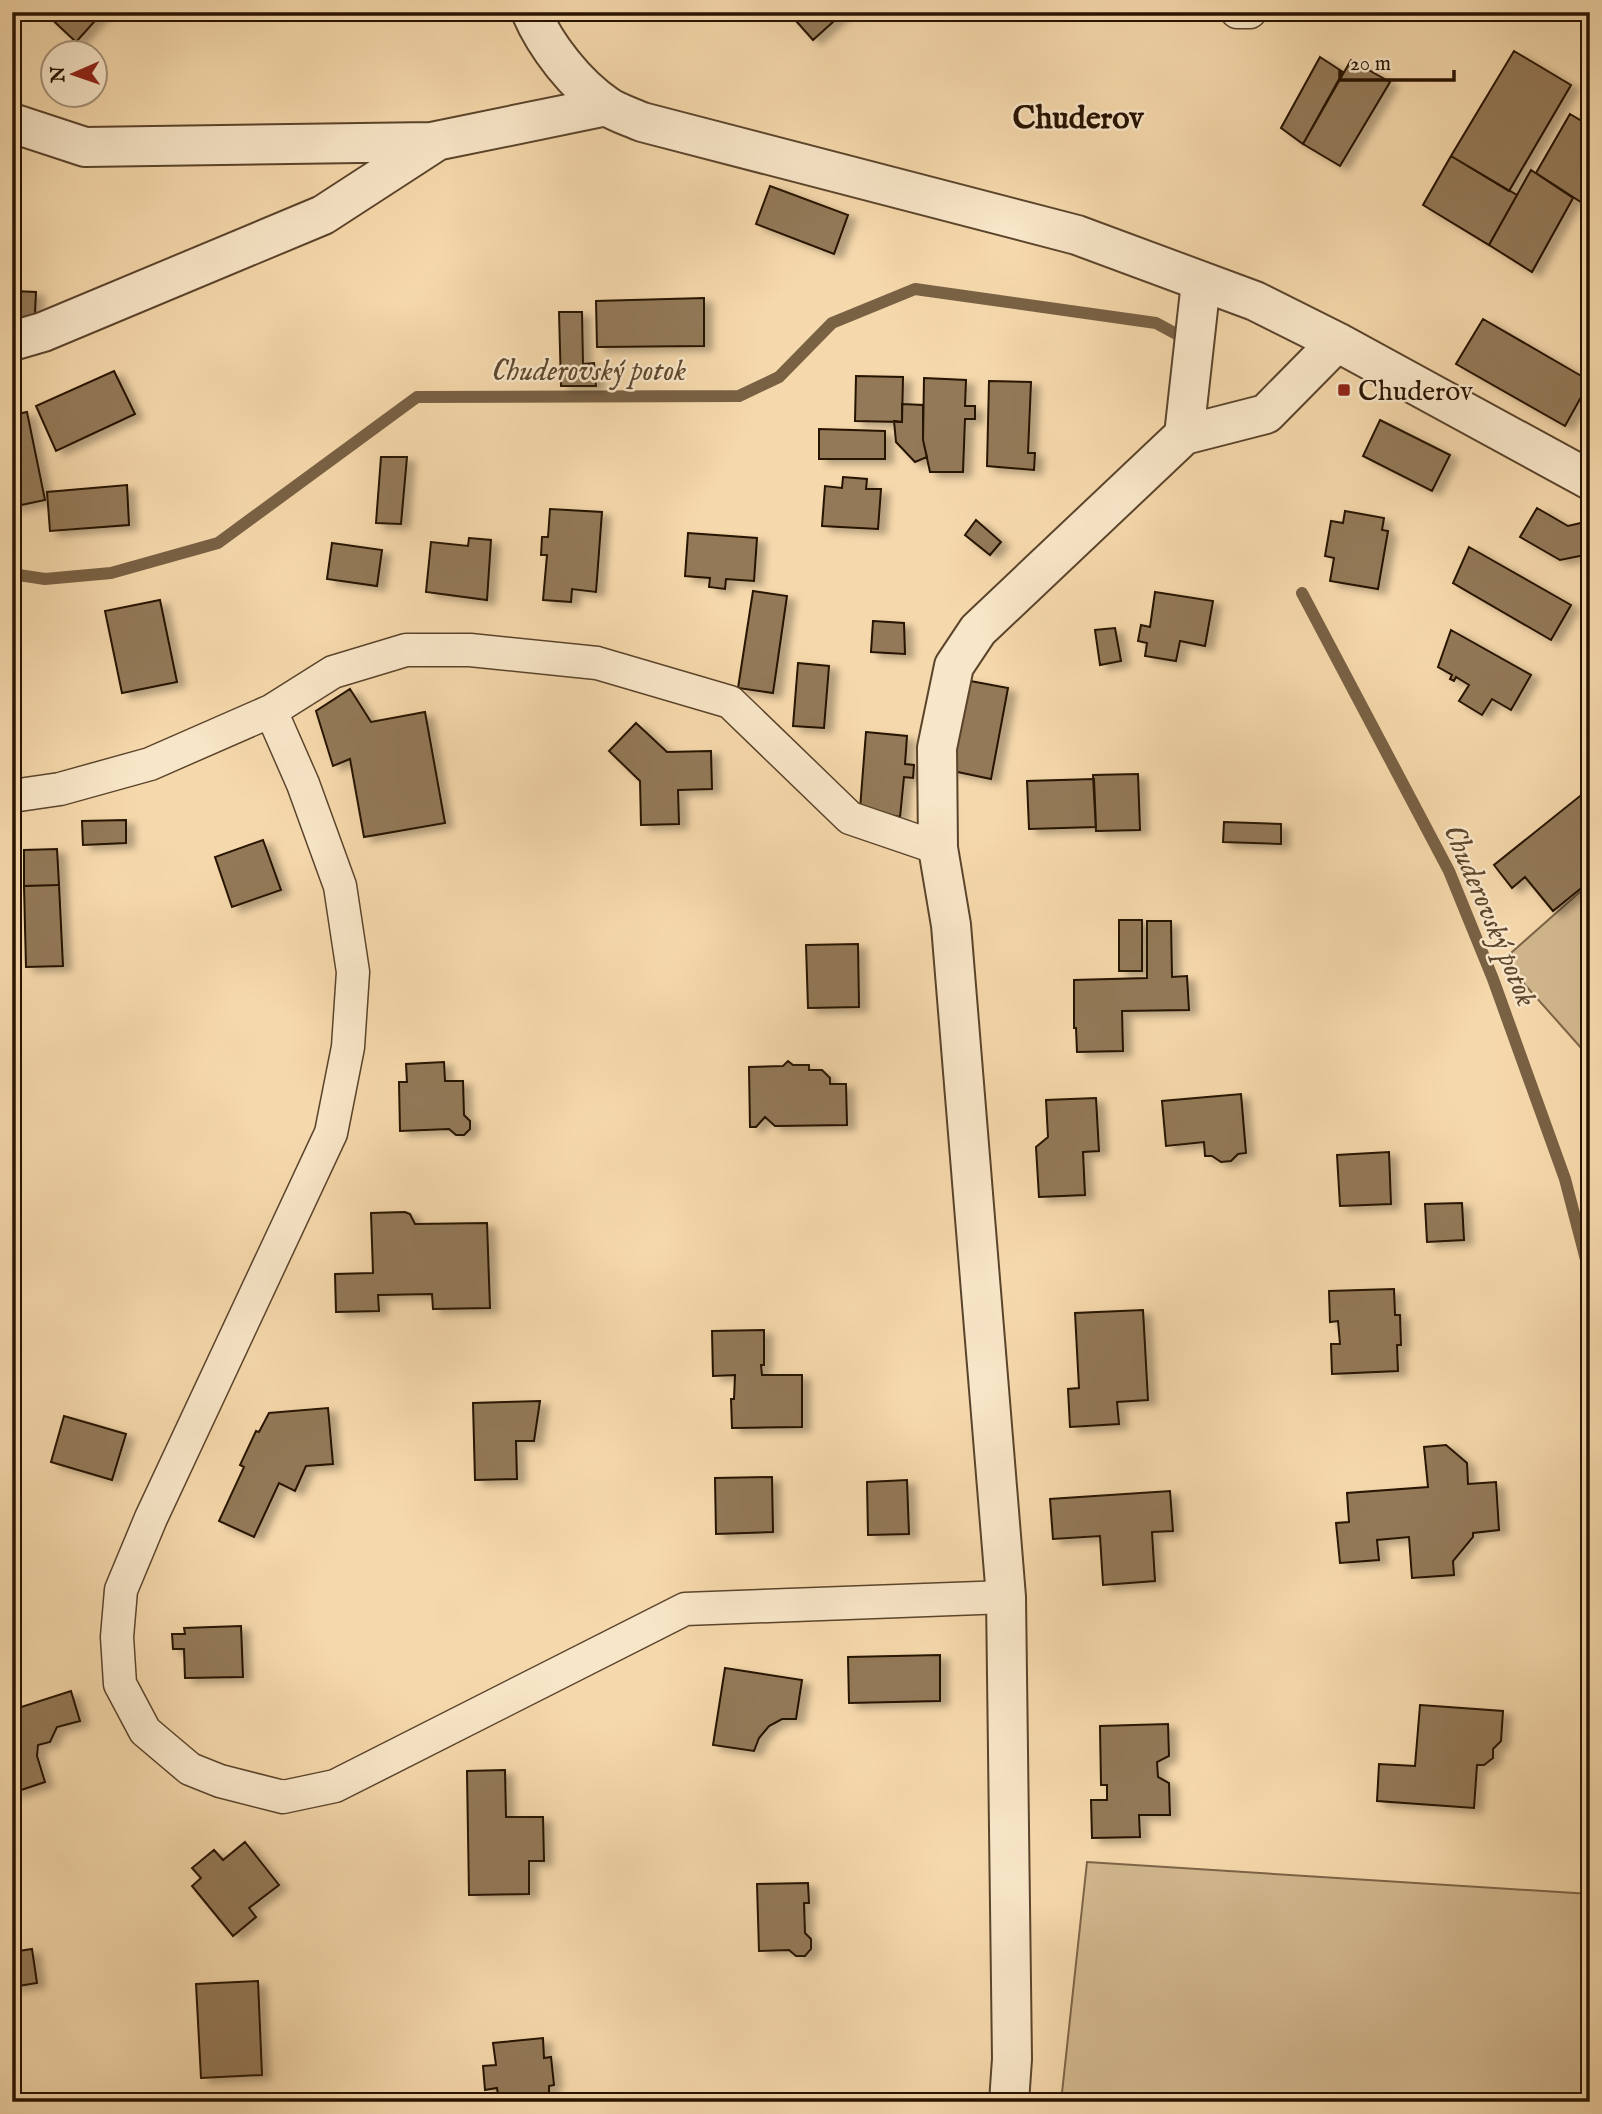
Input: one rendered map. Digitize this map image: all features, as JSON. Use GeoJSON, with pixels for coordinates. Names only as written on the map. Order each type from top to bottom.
{"type":"FeatureCollection","features":[{"type":"Feature","properties":{"kind":"street"},"geometry":{"type":"LineString","coordinates":[[531,12],[540,32],[569,71],[607,106],[642,122],[1077,234],[1199,300],[1255,301],[1337,342],[1590,480]]}},
{"type":"Feature","properties":{"kind":"street"},"geometry":{"type":"LineString","coordinates":[[1237,12],[1250,12]]}},
{"type":"Feature","properties":{"kind":"street"},"geometry":{"type":"LineString","coordinates":[[12,123],[85,147],[439,140],[607,106]]}},
{"type":"Feature","properties":{"kind":"street"},"geometry":{"type":"LineString","coordinates":[[12,341],[43,332],[323,215],[439,140]]}},
{"type":"Feature","properties":{"kind":"street"},"geometry":{"type":"LineString","coordinates":[[1184,435],[1199,300]]}},
{"type":"Feature","properties":{"kind":"street"},"geometry":{"type":"LineString","coordinates":[[1009,2102],[1012,2059],[1006,1597],[950,925],[938,848],[937,748],[954,666],[978,630],[1184,435],[1266,414],[1337,342]]}},
{"type":"Feature","properties":{"kind":"street"},"geometry":{"type":"LineString","coordinates":[[12,796],[60,789],[150,764],[271,711],[333,672],[406,650],[470,650],[597,663],[730,702],[849,818],[938,848]]}},
{"type":"Feature","properties":{"kind":"street"},"geometry":{"type":"LineString","coordinates":[[271,711],[303,784],[340,886],[353,972],[348,1047],[331,1133],[151,1518],[121,1590],[117,1637],[120,1685],[145,1731],[190,1769],[220,1781],[283,1797],[335,1786],[685,1609],[1006,1597]]}},
{"type":"Feature","properties":{"kind":"shaded area"},"geometry":{"type":"Polygon","coordinates":[[[1590,883],[1590,1058],[1503,960],[1590,883]]]}},
{"type":"Feature","properties":{"kind":"shaded area"},"geometry":{"type":"Polygon","coordinates":[[[1087,1862],[1590,1894],[1590,2102],[1061,2102],[1087,1862]]]}},
{"type":"Feature","properties":{"kind":"building"},"geometry":{"type":"Polygon","coordinates":[[[44,12],[103,12],[80,38],[72,38],[44,12]]]}},
{"type":"Feature","properties":{"kind":"building"},"geometry":{"type":"Polygon","coordinates":[[[788,12],[844,12],[813,40],[788,12]]]}},
{"type":"Feature","properties":{"kind":"building"},"geometry":{"type":"Polygon","coordinates":[[[1590,34],[1590,70],[1583,68],[1590,34]]]}},
{"type":"Feature","properties":{"kind":"building"},"geometry":{"type":"Polygon","coordinates":[[[1514,51],[1571,85],[1509,191],[1451,156],[1514,51]]]}},
{"type":"Feature","properties":{"kind":"building"},"geometry":{"type":"Polygon","coordinates":[[[1320,57],[1343,72],[1303,144],[1281,128],[1320,57]]]}},
{"type":"Feature","properties":{"kind":"building"},"geometry":{"type":"Polygon","coordinates":[[[1351,60],[1390,82],[1340,166],[1303,144],[1351,60]]]}},
{"type":"Feature","properties":{"kind":"building"},"geometry":{"type":"Polygon","coordinates":[[[1570,114],[1590,126],[1590,208],[1536,173],[1570,114]]]}},
{"type":"Feature","properties":{"kind":"building"},"geometry":{"type":"Polygon","coordinates":[[[1451,156],[1517,195],[1489,245],[1423,205],[1451,156]]]}},
{"type":"Feature","properties":{"kind":"building"},"geometry":{"type":"Polygon","coordinates":[[[1531,170],[1573,198],[1532,272],[1489,245],[1531,170]]]}},
{"type":"Feature","properties":{"kind":"building"},"geometry":{"type":"Polygon","coordinates":[[[770,186],[848,215],[834,254],[756,224],[770,186]]]}},
{"type":"Feature","properties":{"kind":"building"},"geometry":{"type":"Polygon","coordinates":[[[12,291],[36,292],[34,336],[12,339],[12,291]]]}},
{"type":"Feature","properties":{"kind":"building"},"geometry":{"type":"Polygon","coordinates":[[[704,298],[704,346],[597,347],[596,301],[704,298]]]}},
{"type":"Feature","properties":{"kind":"building"},"geometry":{"type":"Polygon","coordinates":[[[559,312],[582,312],[583,364],[594,363],[596,386],[561,386],[559,312]]]}},
{"type":"Feature","properties":{"kind":"building"},"geometry":{"type":"Polygon","coordinates":[[[1483,319],[1590,381],[1565,426],[1456,364],[1483,319]]]}},
{"type":"Feature","properties":{"kind":"building"},"geometry":{"type":"Polygon","coordinates":[[[114,371],[135,414],[56,451],[36,406],[114,371]]]}},
{"type":"Feature","properties":{"kind":"building"},"geometry":{"type":"Polygon","coordinates":[[[856,376],[903,377],[902,422],[855,421],[856,376]]]}},
{"type":"Feature","properties":{"kind":"building"},"geometry":{"type":"Polygon","coordinates":[[[924,378],[966,380],[965,406],[975,406],[975,419],[965,419],[963,472],[930,472],[923,440],[924,378]]]}},
{"type":"Feature","properties":{"kind":"building"},"geometry":{"type":"Polygon","coordinates":[[[989,381],[1031,382],[1028,453],[1035,453],[1034,470],[987,466],[989,381]]]}},
{"type":"Feature","properties":{"kind":"building"},"geometry":{"type":"Polygon","coordinates":[[[902,404],[923,405],[923,440],[927,457],[915,462],[896,442],[894,421],[902,422],[902,404]]]}},
{"type":"Feature","properties":{"kind":"building"},"geometry":{"type":"Polygon","coordinates":[[[27,412],[45,500],[12,507],[12,415],[27,412]]]}},
{"type":"Feature","properties":{"kind":"building"},"geometry":{"type":"Polygon","coordinates":[[[1380,420],[1450,455],[1432,491],[1363,456],[1380,420]]]}},
{"type":"Feature","properties":{"kind":"building"},"geometry":{"type":"Polygon","coordinates":[[[819,429],[885,431],[885,459],[819,459],[819,429]]]}},
{"type":"Feature","properties":{"kind":"building"},"geometry":{"type":"Polygon","coordinates":[[[381,457],[407,457],[401,524],[376,523],[381,457]]]}},
{"type":"Feature","properties":{"kind":"building"},"geometry":{"type":"Polygon","coordinates":[[[843,477],[867,479],[866,489],[881,489],[878,529],[822,526],[825,486],[842,488],[843,477]]]}},
{"type":"Feature","properties":{"kind":"building"},"geometry":{"type":"Polygon","coordinates":[[[127,485],[129,525],[50,531],[47,492],[127,485]]]}},
{"type":"Feature","properties":{"kind":"building"},"geometry":{"type":"Polygon","coordinates":[[[1537,508],[1568,526],[1589,521],[1590,554],[1560,560],[1520,537],[1537,508]]]}},
{"type":"Feature","properties":{"kind":"building"},"geometry":{"type":"Polygon","coordinates":[[[550,509],[602,512],[596,592],[572,589],[571,602],[543,600],[547,555],[541,555],[542,537],[548,537],[550,509]]]}},
{"type":"Feature","properties":{"kind":"building"},"geometry":{"type":"Polygon","coordinates":[[[1345,511],[1384,518],[1382,530],[1388,531],[1378,589],[1330,581],[1334,558],[1325,556],[1331,521],[1343,523],[1345,511]]]}},
{"type":"Feature","properties":{"kind":"building"},"geometry":{"type":"Polygon","coordinates":[[[976,520],[1001,542],[990,555],[965,535],[976,520]]]}},
{"type":"Feature","properties":{"kind":"building"},"geometry":{"type":"Polygon","coordinates":[[[688,533],[757,538],[754,581],[726,579],[725,589],[709,587],[710,578],[685,576],[688,533]]]}},
{"type":"Feature","properties":{"kind":"building"},"geometry":{"type":"Polygon","coordinates":[[[469,538],[491,540],[487,600],[426,592],[431,542],[468,546],[469,538]]]}},
{"type":"Feature","properties":{"kind":"building"},"geometry":{"type":"Polygon","coordinates":[[[332,543],[382,550],[377,586],[327,579],[332,543]]]}},
{"type":"Feature","properties":{"kind":"building"},"geometry":{"type":"Polygon","coordinates":[[[1469,547],[1571,605],[1551,640],[1453,583],[1469,547]]]}},
{"type":"Feature","properties":{"kind":"building"},"geometry":{"type":"Polygon","coordinates":[[[753,591],[787,596],[773,693],[738,688],[753,591]]]}},
{"type":"Feature","properties":{"kind":"building"},"geometry":{"type":"Polygon","coordinates":[[[1155,592],[1213,601],[1205,646],[1180,641],[1176,661],[1145,656],[1147,643],[1138,641],[1141,625],[1150,627],[1155,592]]]}},
{"type":"Feature","properties":{"kind":"building"},"geometry":{"type":"Polygon","coordinates":[[[160,600],[177,682],[122,693],[105,611],[160,600]]]}},
{"type":"Feature","properties":{"kind":"building"},"geometry":{"type":"Polygon","coordinates":[[[873,621],[904,623],[905,654],[871,652],[873,621]]]}},
{"type":"Feature","properties":{"kind":"building"},"geometry":{"type":"Polygon","coordinates":[[[1115,628],[1121,661],[1100,665],[1095,630],[1115,628]]]}},
{"type":"Feature","properties":{"kind":"building"},"geometry":{"type":"Polygon","coordinates":[[[1451,630],[1531,675],[1511,710],[1492,699],[1482,715],[1459,701],[1469,685],[1456,677],[1454,681],[1450,679],[1452,675],[1438,667],[1451,630]]]}},
{"type":"Feature","properties":{"kind":"building"},"geometry":{"type":"Polygon","coordinates":[[[798,663],[829,666],[824,728],[793,726],[798,663]]]}},
{"type":"Feature","properties":{"kind":"building"},"geometry":{"type":"Polygon","coordinates":[[[965,680],[1008,688],[991,779],[948,770],[965,680]]]}},
{"type":"Feature","properties":{"kind":"building"},"geometry":{"type":"Polygon","coordinates":[[[350,689],[371,722],[425,712],[445,823],[364,837],[350,759],[333,766],[316,711],[350,689]]]}},
{"type":"Feature","properties":{"kind":"building"},"geometry":{"type":"Polygon","coordinates":[[[636,723],[667,752],[711,751],[712,789],[678,790],[679,824],[641,825],[640,781],[609,751],[636,723]]]}},
{"type":"Feature","properties":{"kind":"building"},"geometry":{"type":"Polygon","coordinates":[[[866,732],[907,736],[905,764],[914,765],[913,778],[904,777],[900,817],[860,809],[866,732]]]}},
{"type":"Feature","properties":{"kind":"building"},"geometry":{"type":"Polygon","coordinates":[[[1138,774],[1140,830],[1096,831],[1093,775],[1138,774]]]}},
{"type":"Feature","properties":{"kind":"building"},"geometry":{"type":"Polygon","coordinates":[[[1094,779],[1096,827],[1029,829],[1027,781],[1094,779]]]}},
{"type":"Feature","properties":{"kind":"building"},"geometry":{"type":"Polygon","coordinates":[[[1590,788],[1590,881],[1553,911],[1525,877],[1512,888],[1494,865],[1590,788]]]}},
{"type":"Feature","properties":{"kind":"building"},"geometry":{"type":"Polygon","coordinates":[[[126,820],[126,843],[83,845],[82,821],[126,820]]]}},
{"type":"Feature","properties":{"kind":"building"},"geometry":{"type":"Polygon","coordinates":[[[1224,822],[1281,824],[1281,844],[1223,842],[1224,822]]]}},
{"type":"Feature","properties":{"kind":"building"},"geometry":{"type":"Polygon","coordinates":[[[263,840],[281,890],[232,907],[215,857],[263,840]]]}},
{"type":"Feature","properties":{"kind":"building"},"geometry":{"type":"Polygon","coordinates":[[[57,849],[59,885],[24,886],[24,850],[57,849]]]}},
{"type":"Feature","properties":{"kind":"building"},"geometry":{"type":"Polygon","coordinates":[[[59,885],[63,966],[26,967],[24,886],[59,885]]]}},
{"type":"Feature","properties":{"kind":"building"},"geometry":{"type":"Polygon","coordinates":[[[1119,920],[1142,920],[1142,971],[1119,971],[1119,920]]]}},
{"type":"Feature","properties":{"kind":"building"},"geometry":{"type":"Polygon","coordinates":[[[1147,921],[1171,921],[1172,977],[1187,976],[1189,1010],[1122,1011],[1123,1051],[1077,1052],[1074,980],[1147,978],[1147,921]]]}},
{"type":"Feature","properties":{"kind":"building"},"geometry":{"type":"Polygon","coordinates":[[[858,944],[859,1007],[808,1008],[806,945],[858,944]]]}},
{"type":"Feature","properties":{"kind":"building"},"geometry":{"type":"Polygon","coordinates":[[[788,1061],[793,1065],[809,1065],[809,1070],[822,1070],[830,1078],[830,1084],[846,1084],[847,1125],[775,1126],[765,1117],[756,1127],[750,1127],[749,1067],[783,1066],[788,1061]]]}},
{"type":"Feature","properties":{"kind":"building"},"geometry":{"type":"Polygon","coordinates":[[[444,1062],[445,1081],[463,1081],[464,1115],[470,1121],[470,1129],[464,1135],[456,1135],[449,1129],[400,1131],[399,1082],[407,1082],[406,1064],[444,1062]]]}},
{"type":"Feature","properties":{"kind":"building"},"geometry":{"type":"Polygon","coordinates":[[[1241,1094],[1246,1153],[1238,1154],[1231,1161],[1221,1162],[1212,1156],[1205,1156],[1204,1142],[1166,1146],[1162,1101],[1241,1094]]]}},
{"type":"Feature","properties":{"kind":"building"},"geometry":{"type":"Polygon","coordinates":[[[1096,1098],[1099,1151],[1083,1152],[1085,1195],[1039,1197],[1036,1147],[1048,1137],[1046,1100],[1096,1098]]]}},
{"type":"Feature","properties":{"kind":"building"},"geometry":{"type":"Polygon","coordinates":[[[1389,1152],[1391,1204],[1340,1206],[1337,1155],[1389,1152]]]}},
{"type":"Feature","properties":{"kind":"building"},"geometry":{"type":"Polygon","coordinates":[[[1462,1203],[1464,1240],[1427,1242],[1425,1204],[1462,1203]]]}},
{"type":"Feature","properties":{"kind":"building"},"geometry":{"type":"Polygon","coordinates":[[[371,1213],[410,1214],[415,1224],[487,1223],[490,1308],[433,1309],[432,1294],[378,1295],[379,1311],[336,1312],[335,1274],[373,1273],[371,1213]]]}},
{"type":"Feature","properties":{"kind":"building"},"geometry":{"type":"Polygon","coordinates":[[[1394,1289],[1395,1315],[1400,1315],[1398,1371],[1332,1374],[1331,1344],[1340,1344],[1338,1321],[1330,1322],[1329,1291],[1394,1289]]]}},
{"type":"Feature","properties":{"kind":"building"},"geometry":{"type":"Polygon","coordinates":[[[1143,1310],[1148,1400],[1117,1402],[1119,1424],[1070,1427],[1068,1389],[1079,1388],[1075,1313],[1143,1310]]]}},
{"type":"Feature","properties":{"kind":"building"},"geometry":{"type":"Polygon","coordinates":[[[764,1330],[762,1375],[802,1375],[802,1427],[732,1428],[731,1399],[734,1399],[735,1375],[713,1376],[712,1331],[764,1330]]]}},
{"type":"Feature","properties":{"kind":"building"},"geometry":{"type":"Polygon","coordinates":[[[540,1401],[534,1441],[516,1441],[517,1479],[475,1480],[473,1403],[540,1401]]]}},
{"type":"Feature","properties":{"kind":"building"},"geometry":{"type":"Polygon","coordinates":[[[328,1408],[333,1464],[306,1466],[295,1491],[279,1483],[254,1537],[219,1521],[244,1467],[240,1465],[256,1431],[259,1432],[269,1413],[328,1408]]]}},
{"type":"Feature","properties":{"kind":"building"},"geometry":{"type":"Polygon","coordinates":[[[64,1416],[126,1434],[112,1480],[51,1462],[64,1416]]]}},
{"type":"Feature","properties":{"kind":"building"},"geometry":{"type":"Polygon","coordinates":[[[1446,1445],[1467,1463],[1468,1484],[1496,1482],[1499,1530],[1473,1533],[1473,1537],[1453,1561],[1454,1575],[1412,1578],[1409,1537],[1377,1540],[1379,1560],[1340,1563],[1336,1523],[1349,1522],[1347,1493],[1428,1487],[1424,1447],[1446,1445]]]}},
{"type":"Feature","properties":{"kind":"building"},"geometry":{"type":"Polygon","coordinates":[[[772,1477],[773,1532],[716,1534],[715,1478],[772,1477]]]}},
{"type":"Feature","properties":{"kind":"building"},"geometry":{"type":"Polygon","coordinates":[[[907,1480],[909,1534],[868,1535],[867,1482],[907,1480]]]}},
{"type":"Feature","properties":{"kind":"building"},"geometry":{"type":"Polygon","coordinates":[[[1170,1491],[1173,1531],[1152,1532],[1155,1581],[1103,1585],[1100,1536],[1053,1539],[1050,1499],[1170,1491]]]}},
{"type":"Feature","properties":{"kind":"building"},"geometry":{"type":"Polygon","coordinates":[[[241,1626],[243,1677],[185,1678],[184,1649],[173,1649],[172,1634],[185,1634],[184,1628],[241,1626]]]}},
{"type":"Feature","properties":{"kind":"building"},"geometry":{"type":"Polygon","coordinates":[[[940,1655],[940,1701],[849,1703],[848,1657],[940,1655]]]}},
{"type":"Feature","properties":{"kind":"building"},"geometry":{"type":"Polygon","coordinates":[[[725,1668],[802,1680],[796,1719],[782,1719],[769,1726],[759,1738],[754,1751],[713,1745],[725,1668]]]}},
{"type":"Feature","properties":{"kind":"building"},"geometry":{"type":"Polygon","coordinates":[[[71,1691],[80,1721],[57,1727],[50,1742],[38,1745],[37,1756],[45,1782],[12,1793],[12,1721],[21,1707],[71,1691]]]}},
{"type":"Feature","properties":{"kind":"building"},"geometry":{"type":"Polygon","coordinates":[[[1420,1705],[1503,1711],[1501,1741],[1493,1749],[1493,1758],[1484,1765],[1477,1765],[1474,1808],[1377,1801],[1379,1764],[1415,1766],[1420,1705]]]}},
{"type":"Feature","properties":{"kind":"building"},"geometry":{"type":"Polygon","coordinates":[[[1168,1724],[1169,1756],[1157,1762],[1158,1777],[1169,1783],[1170,1815],[1139,1815],[1140,1837],[1092,1838],[1091,1800],[1107,1800],[1107,1785],[1101,1785],[1100,1726],[1168,1724]]]}},
{"type":"Feature","properties":{"kind":"building"},"geometry":{"type":"Polygon","coordinates":[[[505,1770],[506,1817],[543,1817],[544,1861],[529,1861],[529,1894],[469,1895],[467,1771],[505,1770]]]}},
{"type":"Feature","properties":{"kind":"building"},"geometry":{"type":"Polygon","coordinates":[[[245,1842],[279,1885],[249,1908],[256,1917],[233,1936],[192,1886],[201,1878],[192,1868],[214,1850],[223,1860],[245,1842]]]}},
{"type":"Feature","properties":{"kind":"building"},"geometry":{"type":"Polygon","coordinates":[[[808,1883],[809,1903],[804,1903],[805,1933],[811,1939],[811,1949],[805,1956],[796,1956],[789,1950],[759,1951],[757,1884],[808,1883]]]}},
{"type":"Feature","properties":{"kind":"building"},"geometry":{"type":"Polygon","coordinates":[[[32,1949],[37,1983],[12,1987],[12,1952],[32,1949]]]}},
{"type":"Feature","properties":{"kind":"building"},"geometry":{"type":"Polygon","coordinates":[[[258,1981],[262,2075],[201,2078],[196,1984],[258,1981]]]}},
{"type":"Feature","properties":{"kind":"building"},"geometry":{"type":"Polygon","coordinates":[[[543,2038],[544,2058],[551,2057],[554,2085],[549,2086],[549,2102],[499,2102],[497,2088],[485,2090],[483,2066],[496,2065],[493,2043],[543,2038]]]}},
{"type":"Feature","properties":{"kind":"waterway","name":"Chuderovský potok"},"geometry":{"type":"LineString","coordinates":[[12,574],[45,579],[111,573],[218,543],[417,397],[739,396],[779,377],[832,323],[915,289],[1156,323],[1180,336]]}},
{"type":"Feature","properties":{"kind":"waterway","name":"Chuderovský potok"},"geometry":{"type":"LineString","coordinates":[[1302,593],[1449,871],[1493,979],[1565,1179],[1590,1275]]}},
{"type":"Feature","properties":{"kind":"place","name":"Chuderov"},"geometry":{"type":"Point","coordinates":[1344,390]}},
{"type":"Feature","properties":{"kind":"district","name":"Chuderov"},"geometry":{"type":"Point","coordinates":[1078,117]}}]}
